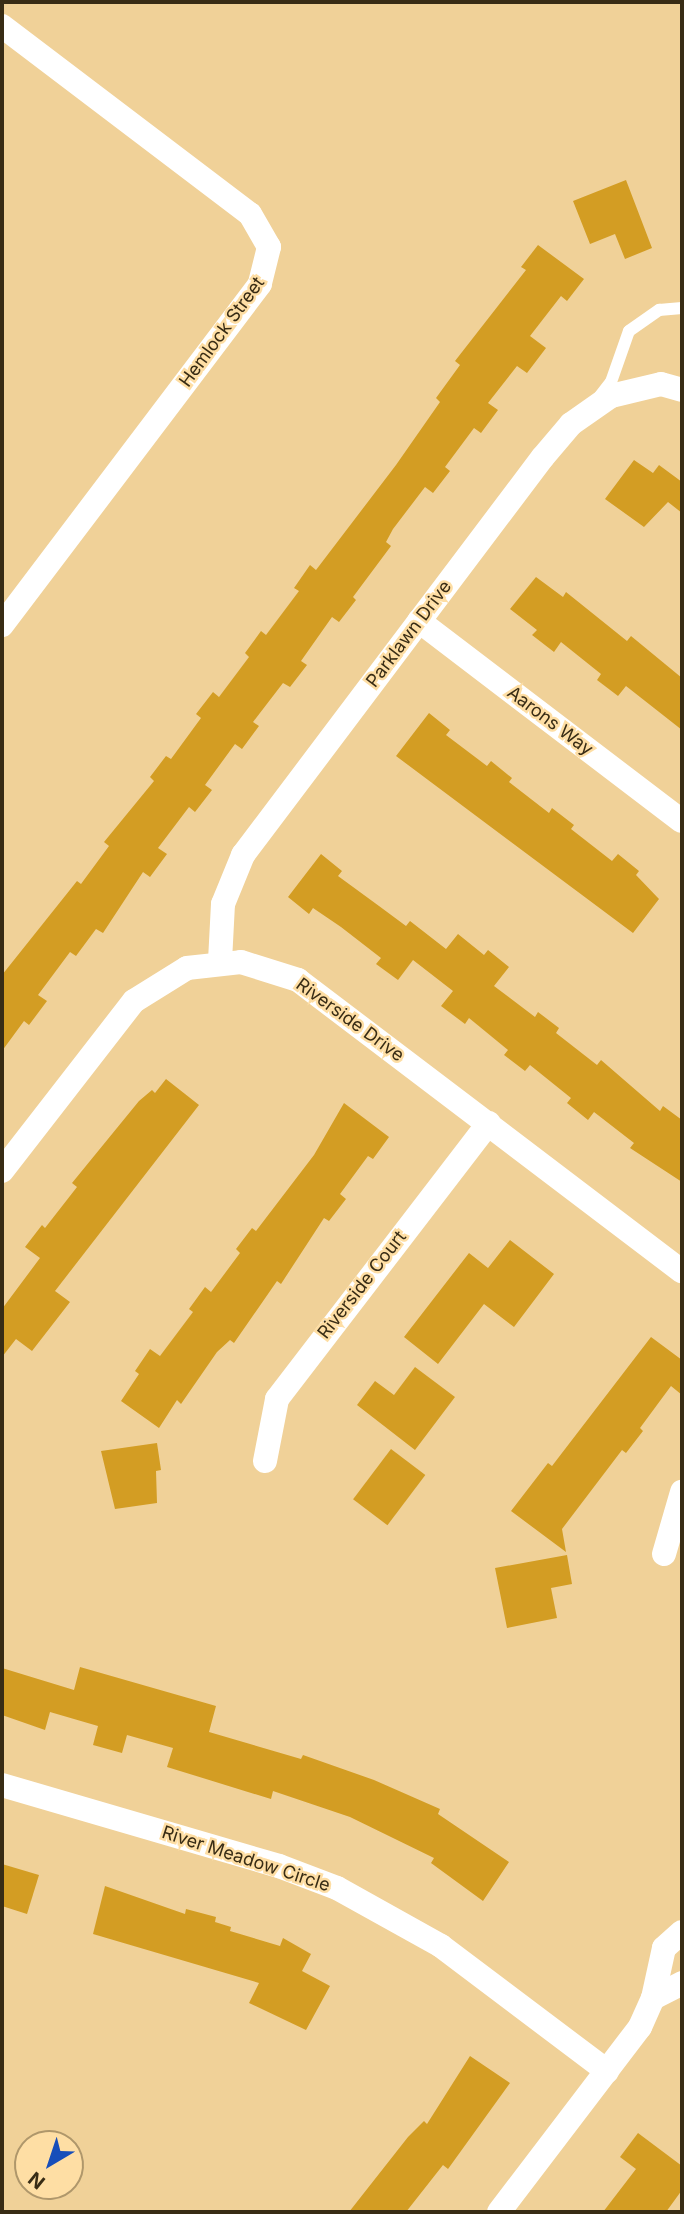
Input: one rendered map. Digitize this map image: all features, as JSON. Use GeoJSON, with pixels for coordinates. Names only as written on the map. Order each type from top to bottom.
{"type":"FeatureCollection","features":[{"type":"Feature","properties":{"kind":"street","name":"Hemlock Street"},"geometry":{"type":"LineString","coordinates":[[2,26],[250,214],[264,231],[269,247],[260,284],[2,625]]}},
{"type":"Feature","properties":{"kind":"street","name":"Parklawn Drive"},"geometry":{"type":"LineString","coordinates":[[220,961],[223,904],[243,855],[543,457],[590,410],[611,396],[661,384],[682,390]]}},
{"type":"Feature","properties":{"kind":"street","name":"Aarons Way"},"geometry":{"type":"LineString","coordinates":[[419,621],[682,821]]}},
{"type":"Feature","properties":{"kind":"street","name":"Riverside Drive"},"geometry":{"type":"LineString","coordinates":[[2,1171],[134,1001],[168,976],[220,961],[261,965],[298,980],[682,1272]]}},
{"type":"Feature","properties":{"kind":"street","name":"Riverside Court"},"geometry":{"type":"LineString","coordinates":[[265,1461],[277,1399],[489,1123]]}},
{"type":"Feature","properties":{"kind":"street"},"geometry":{"type":"LineString","coordinates":[[664,1554],[682,1492]]}},
{"type":"Feature","properties":{"kind":"street","name":"River Meadow Circle"},"geometry":{"type":"LineString","coordinates":[[2,1785],[279,1866],[337,1888],[441,1946],[607,2071]]}},
{"type":"Feature","properties":{"kind":"street"},"geometry":{"type":"LineString","coordinates":[[499,2212],[640,2027],[653,1998],[664,1948],[682,1932]]}},
{"type":"Feature","properties":{"kind":"street"},"geometry":{"type":"LineString","coordinates":[[653,1998],[682,1983]]}},
{"type":"Feature","properties":{"kind":"lane"},"geometry":{"type":"LineString","coordinates":[[590,410],[611,382],[629,331],[659,310],[682,308]]}},
{"type":"Feature","properties":{"kind":"building"},"geometry":{"type":"Polygon","coordinates":[[[626,180],[652,248],[625,259],[615,234],[590,244],[573,201],[626,180]]]}},
{"type":"Feature","properties":{"kind":"building"},"geometry":{"type":"Polygon","coordinates":[[[538,245],[584,279],[567,301],[561,296],[530,336],[546,348],[527,373],[517,366],[488,403],[498,410],[481,433],[474,428],[445,467],[450,471],[433,493],[425,487],[393,529],[386,542],[391,546],[353,597],[356,600],[339,622],[332,617],[301,661],[307,665],[290,687],[283,683],[253,722],[259,726],[242,749],[235,744],[205,785],[212,790],[195,812],[189,807],[158,848],[167,854],[150,877],[143,872],[103,933],[96,929],[76,956],[70,952],[38,995],[47,1001],[29,1025],[24,1021],[2,1051],[2,975],[77,881],[81,884],[109,846],[104,842],[154,781],[150,777],[166,756],[171,759],[201,718],[196,714],[213,692],[219,697],[249,657],[245,653],[261,631],[266,635],[299,591],[294,588],[310,565],[316,570],[396,465],[440,402],[436,398],[460,365],[455,361],[526,270],[521,267],[538,245]]]}},
{"type":"Feature","properties":{"kind":"building"},"geometry":{"type":"Polygon","coordinates":[[[634,460],[653,473],[659,465],[682,482],[682,513],[668,502],[644,527],[605,499],[634,460]]]}},
{"type":"Feature","properties":{"kind":"building"},"geometry":{"type":"Polygon","coordinates":[[[536,577],[563,597],[566,592],[627,641],[631,636],[682,678],[682,730],[626,686],[618,696],[597,680],[601,674],[561,642],[554,652],[532,635],[537,630],[510,609],[536,577]]]}},
{"type":"Feature","properties":{"kind":"building"},"geometry":{"type":"Polygon","coordinates":[[[429,713],[450,730],[446,735],[487,766],[491,761],[512,778],[509,782],[549,813],[552,808],[574,825],[571,829],[612,861],[618,854],[639,871],[636,875],[659,899],[633,933],[396,756],[429,713]]]}},
{"type":"Feature","properties":{"kind":"building"},"geometry":{"type":"Polygon","coordinates":[[[321,854],[342,871],[338,876],[406,926],[410,921],[446,949],[458,934],[484,955],[488,950],[509,967],[494,986],[535,1017],[538,1012],[559,1028],[556,1033],[597,1065],[601,1060],[660,1111],[663,1106],[682,1120],[682,1182],[630,1148],[634,1143],[594,1112],[588,1120],[567,1103],[571,1098],[530,1065],[525,1071],[504,1055],[508,1050],[469,1018],[465,1024],[441,1006],[453,991],[413,960],[398,980],[376,964],[381,958],[341,927],[313,908],[309,914],[288,897],[321,854]]]}},
{"type":"Feature","properties":{"kind":"building"},"geometry":{"type":"Polygon","coordinates":[[[166,1079],[199,1105],[55,1291],[70,1302],[32,1351],[16,1339],[2,1357],[2,1309],[40,1258],[25,1247],[42,1225],[45,1228],[77,1187],[72,1183],[139,1101],[152,1090],[155,1093],[166,1079]]]}},
{"type":"Feature","properties":{"kind":"building"},"geometry":{"type":"Polygon","coordinates":[[[344,1103],[389,1137],[373,1159],[368,1156],[340,1194],[346,1199],[329,1221],[324,1218],[281,1284],[277,1281],[234,1343],[230,1340],[217,1352],[181,1404],[177,1400],[159,1428],[121,1401],[139,1374],[135,1371],[150,1349],[160,1356],[193,1312],[189,1309],[205,1287],[211,1292],[240,1253],[236,1249],[252,1228],[256,1231],[314,1155],[344,1103]]]}},
{"type":"Feature","properties":{"kind":"building"},"geometry":{"type":"Polygon","coordinates":[[[510,1240],[554,1274],[514,1327],[484,1304],[438,1364],[404,1337],[469,1253],[488,1268],[510,1240]]]}},
{"type":"Feature","properties":{"kind":"building"},"geometry":{"type":"Polygon","coordinates":[[[651,1337],[682,1360],[682,1395],[671,1386],[640,1428],[643,1431],[626,1453],[622,1450],[562,1529],[566,1552],[511,1511],[548,1463],[552,1466],[651,1337]]]}},
{"type":"Feature","properties":{"kind":"building"},"geometry":{"type":"Polygon","coordinates":[[[415,1367],[455,1397],[415,1450],[357,1405],[375,1381],[394,1395],[415,1367]]]}},
{"type":"Feature","properties":{"kind":"building"},"geometry":{"type":"Polygon","coordinates":[[[157,1443],[161,1470],[156,1471],[157,1503],[115,1509],[101,1451],[157,1443]]]}},
{"type":"Feature","properties":{"kind":"building"},"geometry":{"type":"Polygon","coordinates":[[[391,1449],[425,1475],[387,1525],[353,1499],[391,1449]]]}},
{"type":"Feature","properties":{"kind":"building"},"geometry":{"type":"Polygon","coordinates":[[[567,1555],[572,1584],[551,1588],[557,1618],[507,1628],[495,1568],[567,1555]]]}},
{"type":"Feature","properties":{"kind":"building"},"geometry":{"type":"Polygon","coordinates":[[[80,1667],[216,1706],[209,1732],[301,1759],[303,1755],[374,1780],[440,1809],[438,1814],[509,1862],[483,1901],[431,1863],[434,1858],[350,1817],[273,1791],[271,1799],[167,1767],[173,1748],[127,1735],[122,1753],[93,1745],[98,1726],[50,1712],[45,1730],[2,1715],[2,1668],[74,1690],[80,1667]]]}},
{"type":"Feature","properties":{"kind":"building"},"geometry":{"type":"Polygon","coordinates":[[[2,1864],[39,1875],[27,1914],[2,1906],[2,1864]]]}},
{"type":"Feature","properties":{"kind":"building"},"geometry":{"type":"Polygon","coordinates":[[[105,1886],[185,1914],[186,1909],[216,1917],[215,1922],[231,1927],[230,1931],[280,1946],[283,1938],[311,1954],[302,1971],[330,1986],[306,2030],[249,2003],[259,1983],[93,1934],[105,1886]]]}},
{"type":"Feature","properties":{"kind":"building"},"geometry":{"type":"Polygon","coordinates":[[[470,2056],[510,2083],[448,2169],[443,2165],[406,2212],[349,2212],[408,2137],[424,2121],[427,2124],[470,2056]]]}},
{"type":"Feature","properties":{"kind":"building"},"geometry":{"type":"Polygon","coordinates":[[[638,2133],[682,2166],[682,2190],[666,2212],[603,2212],[636,2169],[620,2157],[638,2133]]]}}]}
